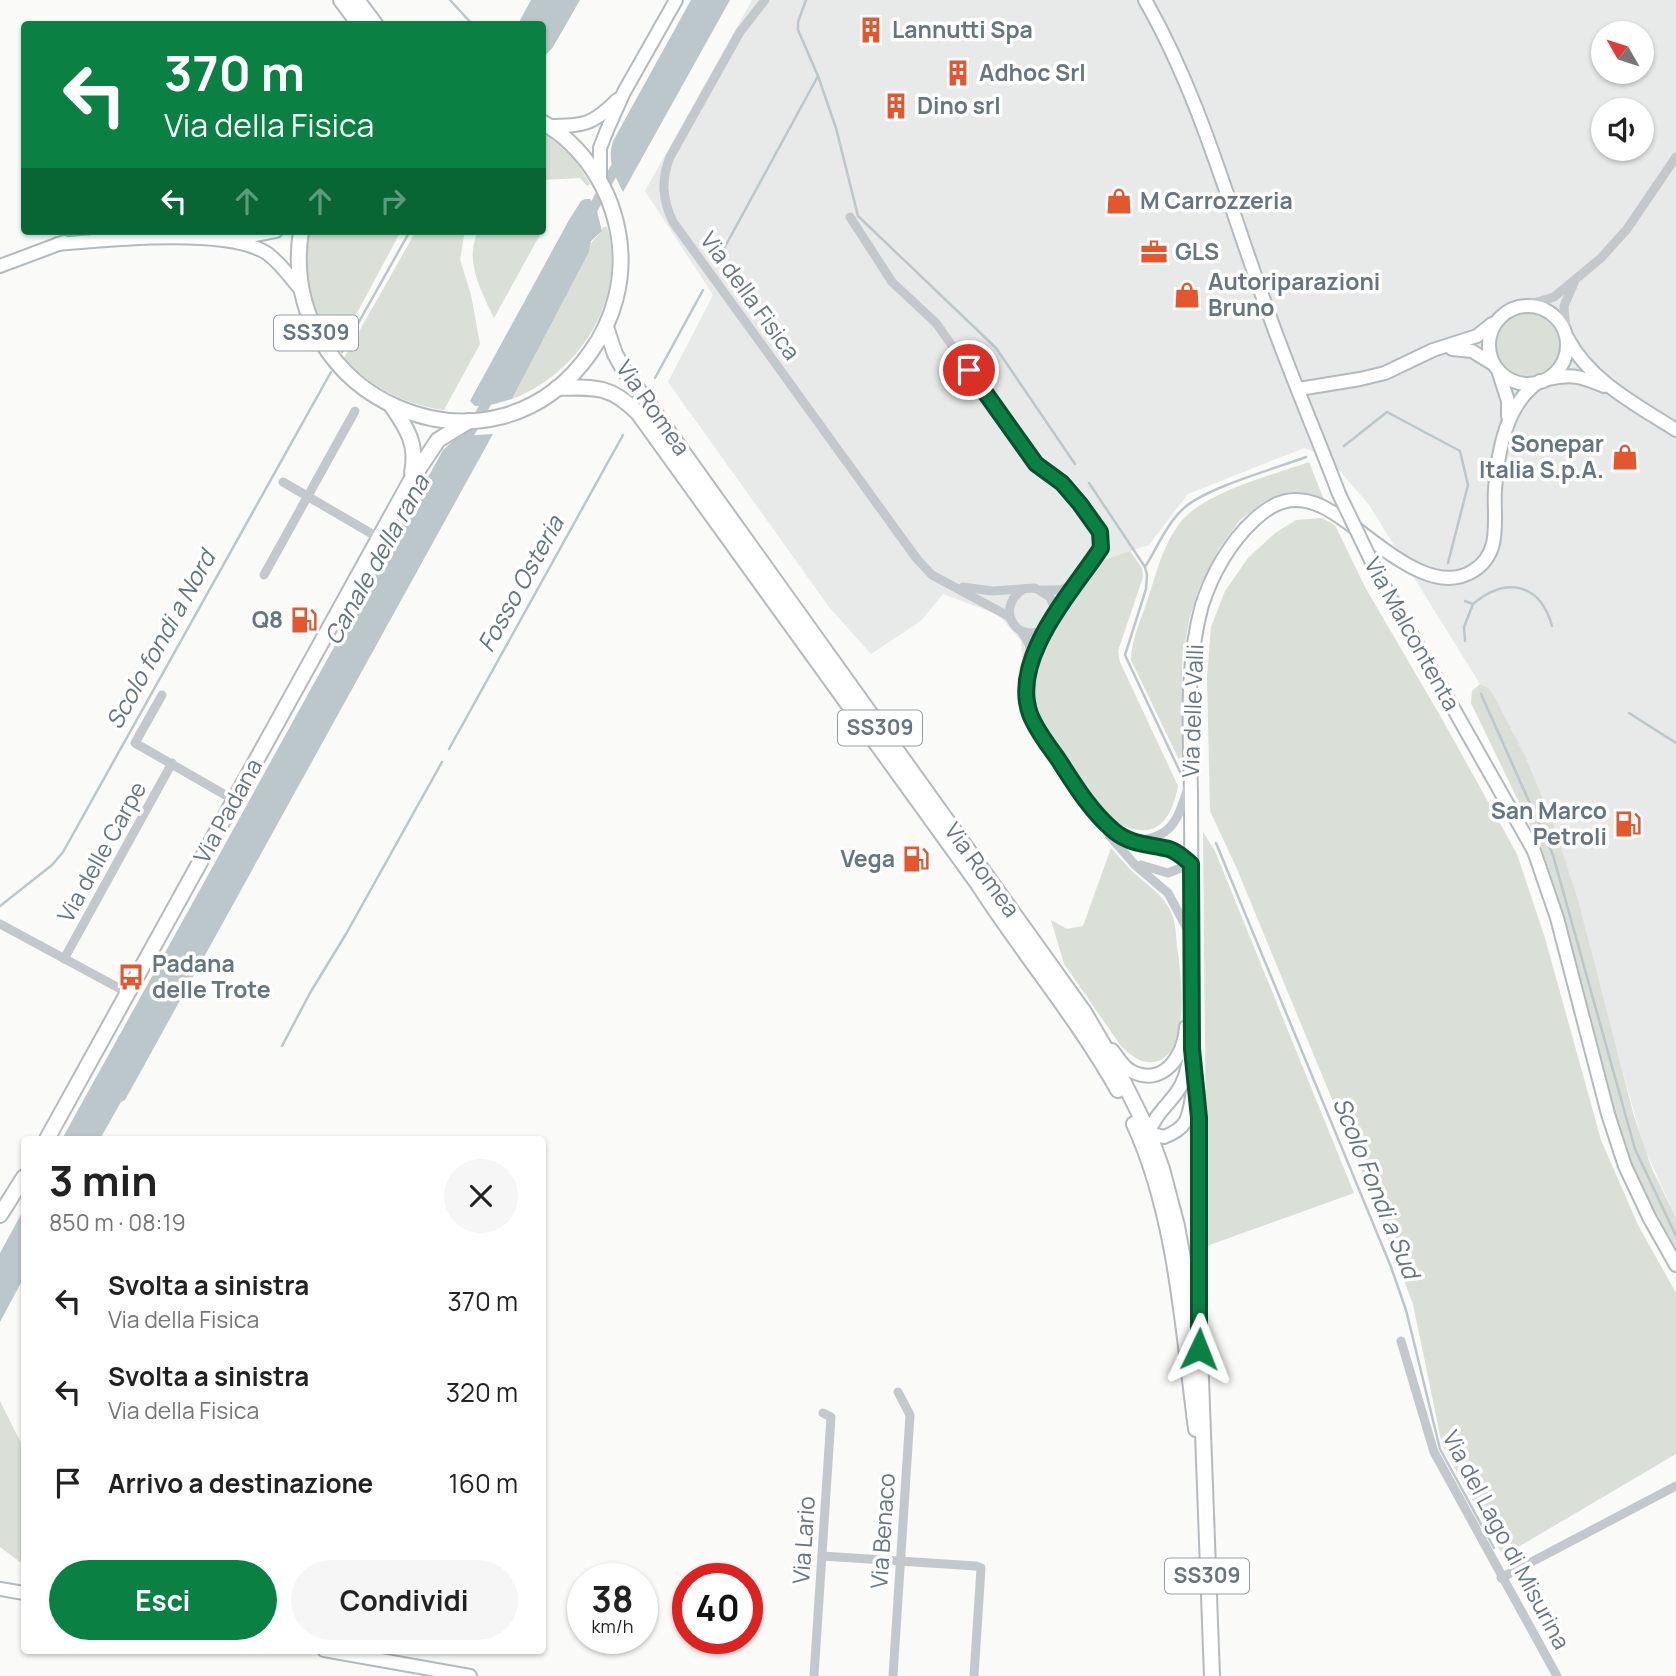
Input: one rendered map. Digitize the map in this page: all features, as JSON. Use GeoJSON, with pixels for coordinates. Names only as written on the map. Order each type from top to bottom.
{"type":"FeatureCollection","features":[{"type":"Feature","properties":{"kind":"main road"},"geometry":{"type":"LineString","coordinates":[[341,0],[357,21]]}},
{"type":"Feature","properties":{"kind":"main road"},"geometry":{"type":"LineString","coordinates":[[356,0],[373,21]]}},
{"type":"Feature","properties":{"kind":"main road","name":"SS309"},"geometry":{"type":"LineString","coordinates":[[300,235],[298,255],[301,290],[312,324],[324,348],[360,386],[390,404],[421,417],[453,422],[506,415],[533,404],[557,388],[586,360],[606,327],[617,295],[621,261],[613,212],[600,181],[583,156],[546,124]]}},
{"type":"Feature","properties":{"kind":"main road","name":"Via Romea"},"geometry":{"type":"LineString","coordinates":[[606,327],[615,354],[624,370],[1097,1032],[1162,1169],[1177,1226],[1199,1349],[1212,1676]]}},
{"type":"Feature","properties":{"kind":"main road","name":"Via Romea"},"geometry":{"type":"LineString","coordinates":[[557,388],[604,388],[624,399],[638,413],[978,884],[1012,937],[1062,1000],[1103,1063],[1145,1135],[1171,1251],[1203,1476]]}},
{"type":"Feature","properties":{"kind":"main road"},"geometry":{"type":"LineString","coordinates":[[390,404],[411,436],[415,451],[410,482]]}},
{"type":"Feature","properties":{"kind":"main road","name":"Via Padana"},"geometry":{"type":"LineString","coordinates":[[49,1136],[410,482],[438,440],[469,421]]}},
{"type":"Feature","properties":{"kind":"main road"},"geometry":{"type":"LineString","coordinates":[[0,1215],[21,1182]]}},
{"type":"Feature","properties":{"kind":"street"},"geometry":{"type":"LineString","coordinates":[[600,181],[600,149],[624,93],[676,0]]}},
{"type":"Feature","properties":{"kind":"street","name":"Via della Fisica"},"geometry":{"type":"LineString","coordinates":[[765,0],[740,32],[670,156],[663,179],[664,201],[673,222],[917,559],[932,575],[1010,617],[1029,644],[1032,658]]}},
{"type":"Feature","properties":{"kind":"street","name":"Via Malcontenta"},"geometry":{"type":"LineString","coordinates":[[1145,0],[1164,33],[1188,86],[1266,308],[1339,494],[1379,576],[1534,850],[1557,918],[1608,1114],[1625,1166],[1676,1265]]}},
{"type":"Feature","properties":{"kind":"street"},"geometry":{"type":"LineString","coordinates":[[546,124],[576,126],[592,123],[624,93]]}},
{"type":"Feature","properties":{"kind":"street"},"geometry":{"type":"LineString","coordinates":[[1299,389],[1373,376],[1477,336],[1514,308],[1554,297],[1601,258],[1627,229],[1676,157]]}},
{"type":"Feature","properties":{"kind":"street"},"geometry":{"type":"LineString","coordinates":[[850,217],[892,282],[936,323],[1036,464],[1062,483],[1100,532],[1101,548],[1054,614],[1032,658],[1026,687],[1030,713],[1067,773],[1114,831],[1132,842],[1169,849],[1191,864]]}},
{"type":"Feature","properties":{"kind":"street"},"geometry":{"type":"LineString","coordinates":[[0,266],[87,235]]}},
{"type":"Feature","properties":{"kind":"street"},"geometry":{"type":"LineString","coordinates":[[58,244],[141,237],[228,242],[267,253],[301,290]]}},
{"type":"Feature","properties":{"kind":"street"},"geometry":{"type":"LineString","coordinates":[[1542,381],[1556,372],[1563,361],[1568,345],[1564,306],[1577,278]]}},
{"type":"Feature","properties":{"kind":"street"},"geometry":{"type":"LineString","coordinates":[[1527,305],[1540,307],[1559,321],[1581,359],[1614,390],[1676,430]]}},
{"type":"Feature","properties":{"kind":"street"},"geometry":{"type":"LineString","coordinates":[[1496,367],[1489,354],[1488,339],[1501,316]]}},
{"type":"Feature","properties":{"kind":"street"},"geometry":{"type":"LineString","coordinates":[[1438,349],[1472,351],[1496,367],[1508,379],[1518,383],[1565,375],[1577,376],[1614,390]]}},
{"type":"Feature","properties":{"kind":"street","name":"Via delle Valli"},"geometry":{"type":"LineString","coordinates":[[1199,1349],[1199,1131],[1192,1049],[1191,673],[1196,631],[1203,604],[1216,572],[1245,528],[1265,510],[1281,501],[1298,499],[1320,506],[1429,576],[1451,578],[1473,571],[1486,559],[1494,544],[1495,487],[1508,423],[1508,401],[1496,367]]}},
{"type":"Feature","properties":{"kind":"street","name":"Via delle Valli"},"geometry":{"type":"LineString","coordinates":[[1508,423],[1520,398],[1542,381]]}},
{"type":"Feature","properties":{"kind":"street"},"geometry":{"type":"LineString","coordinates":[[264,575],[355,411]]}},
{"type":"Feature","properties":{"kind":"street"},"geometry":{"type":"LineString","coordinates":[[283,482],[379,538]]}},
{"type":"Feature","properties":{"kind":"street","name":"Via della Fisica"},"geometry":{"type":"LineString","coordinates":[[954,586],[992,591],[1032,588],[1060,590],[1077,583]]}},
{"type":"Feature","properties":{"kind":"street"},"geometry":{"type":"LineString","coordinates":[[1010,617],[1012,600],[1021,590]]}},
{"type":"Feature","properties":{"kind":"street"},"geometry":{"type":"LineString","coordinates":[[1042,590],[1052,600],[1054,614]]}},
{"type":"Feature","properties":{"kind":"street"},"geometry":{"type":"LineString","coordinates":[[1021,631],[1035,633],[1048,627]]}},
{"type":"Feature","properties":{"kind":"street"},"geometry":{"type":"LineString","coordinates":[[162,695],[135,743],[234,800]]}},
{"type":"Feature","properties":{"kind":"street","name":"Via delle Carpe"},"geometry":{"type":"LineString","coordinates":[[64,959],[172,762]]}},
{"type":"Feature","properties":{"kind":"street"},"geometry":{"type":"LineString","coordinates":[[1132,842],[1153,839],[1170,829],[1191,781]]}},
{"type":"Feature","properties":{"kind":"street"},"geometry":{"type":"LineString","coordinates":[[1100,817],[1109,835],[1124,854],[1168,893],[1191,937]]}},
{"type":"Feature","properties":{"kind":"street"},"geometry":{"type":"LineString","coordinates":[[1124,854],[1137,864],[1158,872],[1174,872],[1191,864]]}},
{"type":"Feature","properties":{"kind":"street"},"geometry":{"type":"LineString","coordinates":[[0,924],[128,993]]}},
{"type":"Feature","properties":{"kind":"street","name":"Via delle Valli"},"geometry":{"type":"LineString","coordinates":[[1097,1032],[1130,1071],[1143,1075],[1157,1074],[1168,1069],[1178,1059],[1185,1035],[1186,1014],[1192,989]]}},
{"type":"Feature","properties":{"kind":"street","name":"Via delle Valli"},"geometry":{"type":"LineString","coordinates":[[1192,1049],[1185,1079],[1145,1135],[1164,1138],[1181,1128],[1189,1114],[1196,1078]]}},
{"type":"Feature","properties":{"kind":"street","name":"Via del Lago di Misurina"},"geometry":{"type":"LineString","coordinates":[[1401,1341],[1434,1452],[1557,1676]]}},
{"type":"Feature","properties":{"kind":"street","name":"Via Benaco"},"geometry":{"type":"LineString","coordinates":[[893,1676],[910,1415],[898,1392]]}},
{"type":"Feature","properties":{"kind":"street","name":"Via Lario"},"geometry":{"type":"LineString","coordinates":[[814,1676],[831,1417],[823,1413]]}},
{"type":"Feature","properties":{"kind":"street"},"geometry":{"type":"LineString","coordinates":[[1501,1578],[1676,1486]]}},
{"type":"Feature","properties":{"kind":"street"},"geometry":{"type":"LineString","coordinates":[[822,1556],[981,1568],[974,1676]]}},
{"type":"Feature","properties":{"kind":"street"},"geometry":{"type":"LineString","coordinates":[[0,1589],[21,1592]]}},
{"type":"Feature","properties":{"kind":"street"},"geometry":{"type":"LineString","coordinates":[[346,1654],[470,1676]]}},
{"type":"Feature","properties":{"kind":"shaded area"},"geometry":{"type":"Polygon","coordinates":[[[531,0],[580,0],[546,55],[546,21],[520,21],[531,0]]]}},
{"type":"Feature","properties":{"kind":"shaded area"},"geometry":{"type":"Polygon","coordinates":[[[691,0],[730,0],[623,192],[612,167],[613,141],[691,0]]]}},
{"type":"Feature","properties":{"kind":"shaded area"},"geometry":{"type":"Polygon","coordinates":[[[752,0],[1676,0],[1676,1218],[1644,1147],[1611,1030],[1493,694],[1480,684],[1369,505],[1327,456],[1304,448],[1188,494],[1149,545],[1103,560],[1023,667],[1021,641],[999,615],[943,594],[921,621],[871,654],[829,607],[668,382],[713,295],[645,191],[752,0]]]}},
{"type":"Feature","properties":{"kind":"shaded area"},"geometry":{"type":"Polygon","coordinates":[[[546,135],[574,158],[590,184],[587,186],[580,178],[546,180],[546,135]]]}},
{"type":"Feature","properties":{"kind":"shaded area"},"geometry":{"type":"Polygon","coordinates":[[[585,199],[590,199],[596,207],[602,231],[591,241],[589,252],[512,399],[487,406],[475,406],[470,401],[569,220],[585,199]]]}},
{"type":"Feature","properties":{"kind":"shaded area"},"geometry":{"type":"Polygon","coordinates":[[[603,227],[607,227],[612,254],[610,281],[604,307],[592,331],[577,353],[558,372],[536,388],[512,399],[589,252],[591,243],[603,227]]]}},
{"type":"Feature","properties":{"kind":"shaded area"},"geometry":{"type":"Polygon","coordinates":[[[308,235],[399,235],[337,350],[315,309],[308,278],[308,235]]]}},
{"type":"Feature","properties":{"kind":"shaded area"},"geometry":{"type":"Polygon","coordinates":[[[414,235],[464,235],[460,259],[471,295],[480,344],[444,410],[416,404],[390,393],[366,378],[344,358],[414,235]]]}},
{"type":"Feature","properties":{"kind":"shaded area"},"geometry":{"type":"Polygon","coordinates":[[[477,235],[540,235],[494,318],[473,265],[477,235]]]}},
{"type":"Feature","properties":{"kind":"shaded area"},"geometry":{"type":"Polygon","coordinates":[[[1528,313],[1541,316],[1551,323],[1558,333],[1561,346],[1558,359],[1551,369],[1541,376],[1528,379],[1515,376],[1505,369],[1498,359],[1495,346],[1498,333],[1505,323],[1515,316],[1528,313]]]}},
{"type":"Feature","properties":{"kind":"shaded area"},"geometry":{"type":"Polygon","coordinates":[[[493,434],[125,1100],[121,1102],[102,1136],[64,1136],[443,450],[459,436],[493,434]]]}},
{"type":"Feature","properties":{"kind":"shaded area"},"geometry":{"type":"Polygon","coordinates":[[[1309,462],[1324,500],[1305,494],[1282,494],[1263,502],[1240,520],[1220,547],[1199,588],[1189,620],[1182,664],[1183,768],[1131,660],[1135,636],[1164,551],[1179,524],[1204,503],[1239,486],[1309,462]]]}},
{"type":"Feature","properties":{"kind":"shaded area"},"geometry":{"type":"Polygon","coordinates":[[[1322,518],[1335,525],[1365,587],[1517,854],[1545,938],[1601,1140],[1638,1225],[1676,1293],[1676,1454],[1503,1556],[1442,1445],[1413,1304],[1367,1184],[1237,869],[1210,811],[1207,677],[1211,627],[1225,591],[1248,558],[1274,534],[1296,520],[1322,518]]]}},
{"type":"Feature","properties":{"kind":"shaded area"},"geometry":{"type":"Polygon","coordinates":[[[1130,551],[1142,568],[1143,577],[1118,651],[1120,662],[1178,786],[1168,815],[1153,829],[1143,830],[1132,829],[1105,815],[1037,716],[1034,679],[1045,638],[1103,560],[1130,551]]]}},
{"type":"Feature","properties":{"kind":"shaded area"},"geometry":{"type":"Polygon","coordinates":[[[1480,684],[1493,694],[1525,756],[1553,823],[1578,900],[1634,1116],[1652,1169],[1676,1218],[1676,1254],[1630,1163],[1613,1112],[1557,895],[1542,850],[1471,703],[1472,691],[1480,684]]]}},
{"type":"Feature","properties":{"kind":"shaded area"},"geometry":{"type":"Polygon","coordinates":[[[1203,832],[1215,851],[1354,1193],[1207,1246],[1203,832]]]}},
{"type":"Feature","properties":{"kind":"shaded area"},"geometry":{"type":"Polygon","coordinates":[[[1111,848],[1160,896],[1169,908],[1174,922],[1180,974],[1180,1027],[1168,1054],[1158,1061],[1138,1059],[1121,1046],[1064,964],[1051,920],[1067,929],[1083,926],[1111,848]]]}},
{"type":"Feature","properties":{"kind":"shaded area"},"geometry":{"type":"Polygon","coordinates":[[[21,1214],[21,1283],[0,1322],[0,1253],[21,1214]]]}},
{"type":"Feature","properties":{"kind":"shaded area"},"geometry":{"type":"Polygon","coordinates":[[[0,1401],[21,1443],[21,1563],[0,1547],[0,1401]]]}},
{"type":"Feature","properties":{"kind":"waterway"},"geometry":{"type":"LineString","coordinates":[[450,0],[469,21]]}},
{"type":"Feature","properties":{"kind":"waterway","name":"Scolo Fondi a Sud"},"geometry":{"type":"LineString","coordinates":[[806,0],[798,30],[836,128],[858,216],[996,348],[1075,464]]}},
{"type":"Feature","properties":{"kind":"waterway","name":"Fosso Osteria"},"geometry":{"type":"LineString","coordinates":[[721,254],[818,76]]}},
{"type":"Feature","properties":{"kind":"waterway","name":"Canale della rana"},"geometry":{"type":"LineString","coordinates":[[590,214],[618,163]]}},
{"type":"Feature","properties":{"kind":"waterway","name":"Scolo fondi a Nord"},"geometry":{"type":"LineString","coordinates":[[342,352],[408,235]]}},
{"type":"Feature","properties":{"kind":"waterway","name":"Fosso Osteria"},"geometry":{"type":"LineString","coordinates":[[655,378],[703,290]]}},
{"type":"Feature","properties":{"kind":"waterway","name":"Scolo fondi a Nord"},"geometry":{"type":"LineString","coordinates":[[0,906],[52,865],[63,852],[331,372]]}},
{"type":"Feature","properties":{"kind":"waterway","name":"Canale della rana"},"geometry":{"type":"LineString","coordinates":[[462,447],[490,396]]}},
{"type":"Feature","properties":{"kind":"waterway"},"geometry":{"type":"LineString","coordinates":[[1344,446],[1387,412],[1460,451],[1468,485],[1448,563]]}},
{"type":"Feature","properties":{"kind":"waterway","name":"Fosso Osteria"},"geometry":{"type":"LineString","coordinates":[[449,749],[623,435]]}},
{"type":"Feature","properties":{"kind":"waterway"},"geometry":{"type":"LineString","coordinates":[[1145,567],[1172,521],[1195,500],[1225,486],[1306,457]]}},
{"type":"Feature","properties":{"kind":"waterway","name":"Scolo Fondi a Sud"},"geometry":{"type":"LineString","coordinates":[[1089,483],[1145,567],[1146,589],[1125,655],[1181,774]]}},
{"type":"Feature","properties":{"kind":"waterway"},"geometry":{"type":"LineString","coordinates":[[1473,604],[1498,590],[1520,588],[1539,600],[1552,626]]}},
{"type":"Feature","properties":{"kind":"waterway"},"geometry":{"type":"LineString","coordinates":[[1465,601],[1473,604],[1464,627],[1465,641]]}},
{"type":"Feature","properties":{"kind":"waterway"},"geometry":{"type":"LineString","coordinates":[[1481,694],[1553,855],[1635,1149],[1676,1236]]}},
{"type":"Feature","properties":{"kind":"waterway"},"geometry":{"type":"LineString","coordinates":[[1629,713],[1676,743]]}},
{"type":"Feature","properties":{"kind":"waterway","name":"Fosso Osteria"},"geometry":{"type":"LineString","coordinates":[[282,1046],[442,762]]}},
{"type":"Feature","properties":{"kind":"waterway","name":"Scolo Fondi a Sud"},"geometry":{"type":"LineString","coordinates":[[1216,843],[1391,1267],[1406,1310],[1440,1449],[1494,1548]]}},
{"type":"Feature","properties":{"kind":"place","name":"Lannutti Spa"},"geometry":{"type":"Point","coordinates":[871,30]}},
{"type":"Feature","properties":{"kind":"place","name":"Adhoc Srl"},"geometry":{"type":"Point","coordinates":[958,73]}},
{"type":"Feature","properties":{"kind":"place","name":"Dino srl"},"geometry":{"type":"Point","coordinates":[896,106]}},
{"type":"Feature","properties":{"kind":"place","name":"M Carrozzeria"},"geometry":{"type":"Point","coordinates":[1119,201]}},
{"type":"Feature","properties":{"kind":"place","name":"GLS"},"geometry":{"type":"Point","coordinates":[1154,252]}},
{"type":"Feature","properties":{"kind":"place","name":"Autoriparazioni Bruno"},"geometry":{"type":"Point","coordinates":[1187,295]}},
{"type":"Feature","properties":{"kind":"place","name":"Sonepar Italia S.p.A."},"geometry":{"type":"Point","coordinates":[1625,457]}},
{"type":"Feature","properties":{"kind":"place","name":"Q8"},"geometry":{"type":"Point","coordinates":[304,620]}},
{"type":"Feature","properties":{"kind":"place","name":"San Marco Petroli"},"geometry":{"type":"Point","coordinates":[1628,824]}},
{"type":"Feature","properties":{"kind":"place","name":"Vega"},"geometry":{"type":"Point","coordinates":[916,859]}},
{"type":"Feature","properties":{"kind":"place","name":"Padana delle Trote"},"geometry":{"type":"Point","coordinates":[131,977]}},
{"type":"Feature","properties":{"kind":"route"},"geometry":{"type":"LineString","coordinates":[[969,370],[1036,464],[1062,483],[1100,532],[1101,548],[1054,614],[1032,658],[1026,687],[1030,713],[1067,773],[1114,831],[1132,842],[1169,849],[1191,864],[1192,1049],[1199,1118],[1199,1349]]}}]}
